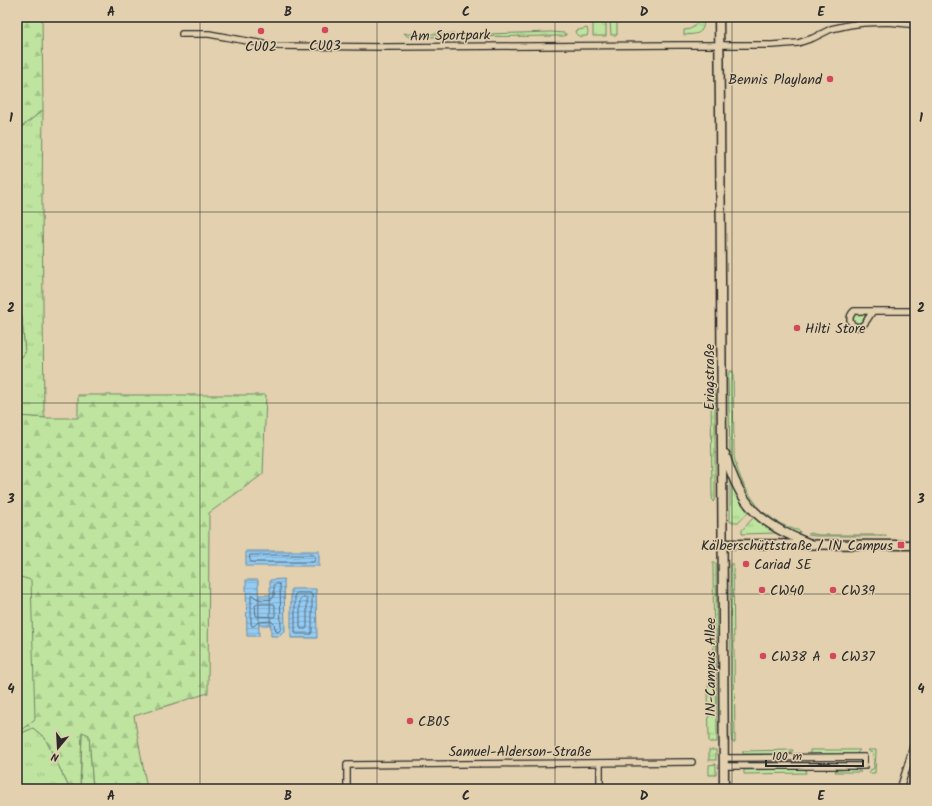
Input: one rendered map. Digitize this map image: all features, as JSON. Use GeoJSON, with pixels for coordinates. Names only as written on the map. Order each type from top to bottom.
{"type":"FeatureCollection","features":[{"type":"Feature","properties":{"kind":"street","name":"Eriagstraße"},"geometry":{"type":"LineString","coordinates":[[719,17],[723,544]]}},
{"type":"Feature","properties":{"kind":"street","name":"Am Sportpark"},"geometry":{"type":"LineString","coordinates":[[182,34],[209,34],[275,46],[388,48],[772,45],[798,43],[831,30],[863,23],[888,22],[915,26]]}},
{"type":"Feature","properties":{"kind":"street"},"geometry":{"type":"LineString","coordinates":[[873,311],[915,311]]}},
{"type":"Feature","properties":{"kind":"street"},"geometry":{"type":"LineString","coordinates":[[722,446],[736,485],[754,512],[778,530],[812,545]]}},
{"type":"Feature","properties":{"kind":"street"},"geometry":{"type":"LineString","coordinates":[[723,544],[915,545]]}},
{"type":"Feature","properties":{"kind":"street","name":"IN-Campus Allee"},"geometry":{"type":"LineString","coordinates":[[723,544],[724,789]]}},
{"type":"Feature","properties":{"kind":"street"},"geometry":{"type":"LineString","coordinates":[[900,789],[915,739]]}},
{"type":"Feature","properties":{"kind":"street"},"geometry":{"type":"LineString","coordinates":[[864,758],[864,766],[724,762],[864,758]]}},
{"type":"Feature","properties":{"kind":"street"},"geometry":{"type":"LineString","coordinates":[[600,762],[600,789]]}},
{"type":"Feature","properties":{"kind":"street","name":"Samuel-Alderson-Straße"},"geometry":{"type":"LineString","coordinates":[[347,789],[347,765],[692,762]]}},
{"type":"Feature","properties":{"kind":"street"},"geometry":{"type":"LineString","coordinates":[[908,764],[915,764]]}},
{"type":"Feature","properties":{"kind":"green space"},"geometry":{"type":"Polygon","coordinates":[[[17,17],[42,17],[43,110],[23,126],[17,127],[17,17]]]}},
{"type":"Feature","properties":{"kind":"green space"},"geometry":{"type":"Polygon","coordinates":[[[606,17],[615,17],[617,20],[617,35],[611,35],[610,19],[606,17]]]}},
{"type":"Feature","properties":{"kind":"green space"},"geometry":{"type":"Polygon","coordinates":[[[699,17],[704,17],[702,30],[697,33],[684,35],[684,30],[690,29],[694,26],[699,17]]]}},
{"type":"Feature","properties":{"kind":"green space"},"geometry":{"type":"Polygon","coordinates":[[[601,21],[606,24],[606,36],[593,36],[593,23],[601,21]]]}},
{"type":"Feature","properties":{"kind":"green space"},"geometry":{"type":"Polygon","coordinates":[[[587,28],[587,36],[578,36],[575,31],[587,28]]]}},
{"type":"Feature","properties":{"kind":"green space"},"geometry":{"type":"Polygon","coordinates":[[[404,33],[487,34],[564,33],[566,35],[411,37],[404,33]]]}},
{"type":"Feature","properties":{"kind":"green space"},"geometry":{"type":"Polygon","coordinates":[[[43,110],[42,201],[44,413],[46,418],[17,416],[17,362],[25,353],[17,275],[17,127],[23,126],[43,110]]]}},
{"type":"Feature","properties":{"kind":"green space"},"geometry":{"type":"Polygon","coordinates":[[[17,275],[25,353],[17,362],[17,275]]]}},
{"type":"Feature","properties":{"kind":"green space"},"geometry":{"type":"Polygon","coordinates":[[[856,314],[865,315],[863,321],[859,323],[853,320],[856,314]]]}},
{"type":"Feature","properties":{"kind":"green space"},"geometry":{"type":"Polygon","coordinates":[[[730,371],[733,371],[734,457],[743,483],[757,505],[755,508],[745,494],[738,480],[731,456],[728,375],[730,371]]]}},
{"type":"Feature","properties":{"kind":"green space"},"geometry":{"type":"Polygon","coordinates":[[[712,390],[715,392],[715,499],[713,502],[711,391],[712,390]]]}},
{"type":"Feature","properties":{"kind":"green space"},"geometry":{"type":"Polygon","coordinates":[[[78,395],[266,395],[263,474],[209,513],[208,693],[134,716],[147,789],[93,789],[89,735],[82,732],[80,787],[73,789],[69,787],[45,738],[33,728],[17,735],[17,416],[78,418],[78,395]]]}},
{"type":"Feature","properties":{"kind":"green space"},"geometry":{"type":"Polygon","coordinates":[[[730,481],[741,503],[749,511],[739,522],[730,522],[730,481]]]}},
{"type":"Feature","properties":{"kind":"green space"},"geometry":{"type":"Polygon","coordinates":[[[760,512],[765,513],[785,526],[800,531],[799,534],[788,530],[760,512]]]}},
{"type":"Feature","properties":{"kind":"green space"},"geometry":{"type":"Polygon","coordinates":[[[754,517],[776,533],[742,534],[742,530],[754,517]]]}},
{"type":"Feature","properties":{"kind":"green space"},"geometry":{"type":"Polygon","coordinates":[[[809,533],[819,535],[886,536],[815,536],[809,535],[809,533]]]}},
{"type":"Feature","properties":{"kind":"green space"},"geometry":{"type":"Polygon","coordinates":[[[713,563],[716,563],[717,742],[709,742],[708,687],[714,670],[713,563]]]}},
{"type":"Feature","properties":{"kind":"green space"},"geometry":{"type":"Polygon","coordinates":[[[730,564],[733,564],[735,742],[732,742],[730,564]]]}},
{"type":"Feature","properties":{"kind":"green space"},"geometry":{"type":"Polygon","coordinates":[[[17,576],[31,580],[35,719],[20,731],[17,789],[17,576]]]}},
{"type":"Feature","properties":{"kind":"green space"},"geometry":{"type":"Polygon","coordinates":[[[33,728],[45,738],[69,787],[73,789],[17,789],[17,735],[33,728]]]}},
{"type":"Feature","properties":{"kind":"green space"},"geometry":{"type":"Polygon","coordinates":[[[82,732],[89,734],[93,789],[77,789],[80,787],[82,732]]]}},
{"type":"Feature","properties":{"kind":"green space"},"geometry":{"type":"Polygon","coordinates":[[[709,750],[716,750],[716,760],[709,760],[709,750]]]}},
{"type":"Feature","properties":{"kind":"green space"},"geometry":{"type":"Polygon","coordinates":[[[793,750],[789,754],[743,754],[743,751],[793,750]]]}},
{"type":"Feature","properties":{"kind":"green space"},"geometry":{"type":"Polygon","coordinates":[[[810,750],[860,750],[856,754],[810,754],[810,750]]]}},
{"type":"Feature","properties":{"kind":"green space"},"geometry":{"type":"Polygon","coordinates":[[[868,750],[876,750],[875,773],[869,773],[870,770],[874,768],[873,753],[868,750]]]}},
{"type":"Feature","properties":{"kind":"green space"},"geometry":{"type":"Polygon","coordinates":[[[716,764],[716,775],[709,775],[709,765],[716,764]]]}},
{"type":"Feature","properties":{"kind":"green space"},"geometry":{"type":"Polygon","coordinates":[[[805,769],[806,773],[744,774],[744,770],[805,769]]]}},
{"type":"Feature","properties":{"kind":"green space"},"geometry":{"type":"Polygon","coordinates":[[[853,769],[861,772],[835,772],[836,770],[853,769]]]}},
{"type":"Feature","properties":{"kind":"water"},"geometry":{"type":"Polygon","coordinates":[[[246,551],[319,551],[319,566],[246,566],[246,551]]]}},
{"type":"Feature","properties":{"kind":"water"},"geometry":{"type":"Polygon","coordinates":[[[284,579],[285,631],[279,636],[271,636],[270,580],[284,579]]]}},
{"type":"Feature","properties":{"kind":"water"},"geometry":{"type":"Polygon","coordinates":[[[246,580],[258,580],[259,636],[247,636],[246,580]]]}},
{"type":"Feature","properties":{"kind":"water"},"geometry":{"type":"Polygon","coordinates":[[[291,589],[316,589],[317,638],[291,638],[291,589]]]}},
{"type":"Feature","properties":{"kind":"water"},"geometry":{"type":"Polygon","coordinates":[[[259,595],[270,595],[270,625],[259,625],[259,595]]]}},
{"type":"Feature","properties":{"kind":"place","name":"CU03"},"geometry":{"type":"Point","coordinates":[325,30]}},
{"type":"Feature","properties":{"kind":"place","name":"CU02"},"geometry":{"type":"Point","coordinates":[261,31]}},
{"type":"Feature","properties":{"kind":"place","name":"Bennis Playland"},"geometry":{"type":"Point","coordinates":[830,79]}},
{"type":"Feature","properties":{"kind":"place","name":"Hilti Store"},"geometry":{"type":"Point","coordinates":[797,328]}},
{"type":"Feature","properties":{"kind":"place","name":"Kälberschüttstraße / IN Campus"},"geometry":{"type":"Point","coordinates":[901,545]}},
{"type":"Feature","properties":{"kind":"place","name":"Cariad SE"},"geometry":{"type":"Point","coordinates":[746,564]}},
{"type":"Feature","properties":{"kind":"place","name":"CW40"},"geometry":{"type":"Point","coordinates":[762,590]}},
{"type":"Feature","properties":{"kind":"place","name":"CW39"},"geometry":{"type":"Point","coordinates":[833,590]}},
{"type":"Feature","properties":{"kind":"place","name":"CW38 A"},"geometry":{"type":"Point","coordinates":[763,656]}},
{"type":"Feature","properties":{"kind":"place","name":"CW37"},"geometry":{"type":"Point","coordinates":[833,656]}},
{"type":"Feature","properties":{"kind":"place","name":"CB05"},"geometry":{"type":"Point","coordinates":[410,721]}}]}
